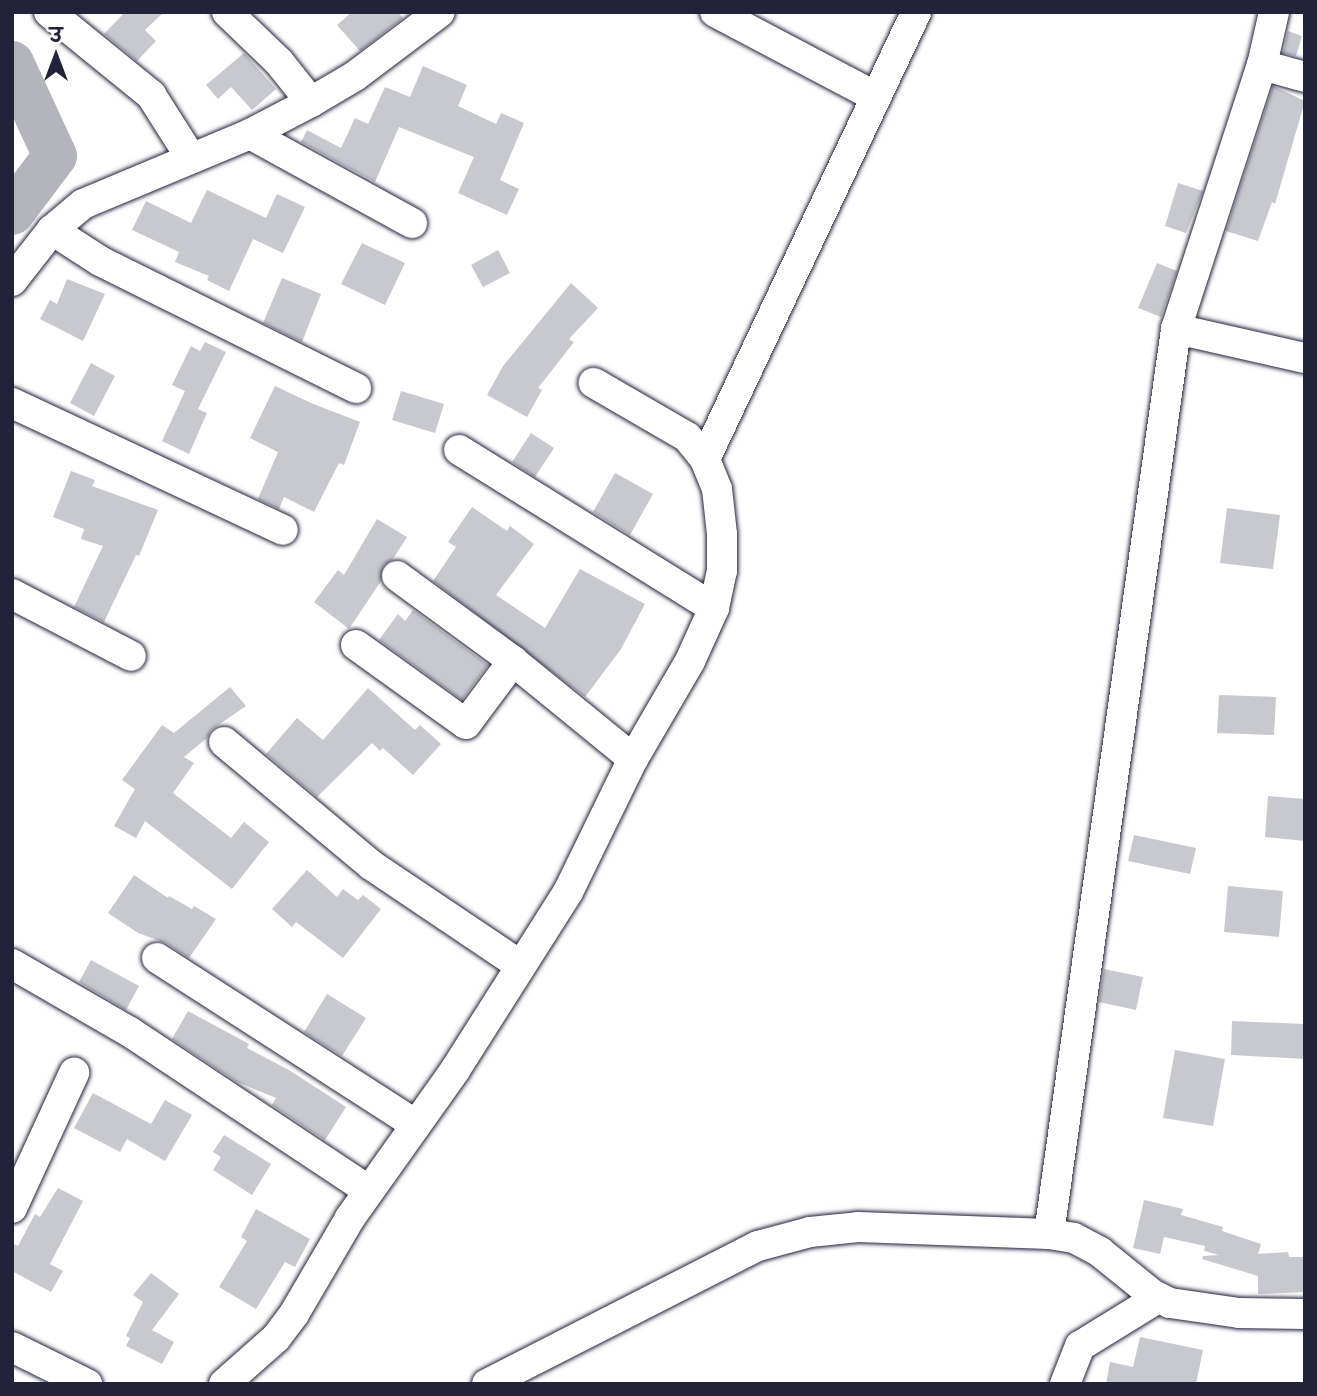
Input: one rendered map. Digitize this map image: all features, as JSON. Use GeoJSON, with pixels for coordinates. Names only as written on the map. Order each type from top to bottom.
{"type":"FeatureCollection","features":[{"type":"Feature","properties":{"kind":"street"},"geometry":{"type":"LineString","coordinates":[[48,12],[151,95],[191,158]]}},
{"type":"Feature","properties":{"kind":"street"},"geometry":{"type":"LineString","coordinates":[[227,12],[279,62],[312,102]]}},
{"type":"Feature","properties":{"kind":"street"},"geometry":{"type":"LineString","coordinates":[[715,12],[876,97]]}},
{"type":"Feature","properties":{"kind":"street"},"geometry":{"type":"LineString","coordinates":[[705,458],[916,12]]}},
{"type":"Feature","properties":{"kind":"street"},"geometry":{"type":"LineString","coordinates":[[1049,1234],[1176,329],[1262,65],[1274,12]]}},
{"type":"Feature","properties":{"kind":"street"},"geometry":{"type":"LineString","coordinates":[[12,281],[52,230],[93,198],[250,134],[312,102],[355,76],[435,14]]}},
{"type":"Feature","properties":{"kind":"street"},"geometry":{"type":"LineString","coordinates":[[1262,65],[1305,78]]}},
{"type":"Feature","properties":{"kind":"street"},"geometry":{"type":"LineString","coordinates":[[250,134],[412,223]]}},
{"type":"Feature","properties":{"kind":"street"},"geometry":{"type":"LineString","coordinates":[[52,230],[100,261],[356,388]]}},
{"type":"Feature","properties":{"kind":"street"},"geometry":{"type":"LineString","coordinates":[[1176,329],[1305,358]]}},
{"type":"Feature","properties":{"kind":"street"},"geometry":{"type":"LineString","coordinates":[[223,1384],[275,1338],[293,1314],[368,1190],[455,1070],[568,892],[634,759],[690,661],[714,608],[722,571],[722,534],[717,489],[705,458],[687,437],[594,383]]}},
{"type":"Feature","properties":{"kind":"street"},"geometry":{"type":"LineString","coordinates":[[12,403],[283,530]]}},
{"type":"Feature","properties":{"kind":"street"},"geometry":{"type":"LineString","coordinates":[[459,450],[714,608]]}},
{"type":"Feature","properties":{"kind":"street"},"geometry":{"type":"LineString","coordinates":[[397,576],[513,661],[634,759]]}},
{"type":"Feature","properties":{"kind":"street"},"geometry":{"type":"LineString","coordinates":[[12,594],[131,656]]}},
{"type":"Feature","properties":{"kind":"street"},"geometry":{"type":"LineString","coordinates":[[356,645],[466,724],[513,661]]}},
{"type":"Feature","properties":{"kind":"street"},"geometry":{"type":"LineString","coordinates":[[224,742],[371,865],[520,965]]}},
{"type":"Feature","properties":{"kind":"street"},"geometry":{"type":"LineString","coordinates":[[157,958],[415,1125]]}},
{"type":"Feature","properties":{"kind":"street"},"geometry":{"type":"LineString","coordinates":[[12,964],[130,1032],[368,1190]]}},
{"type":"Feature","properties":{"kind":"street"},"geometry":{"type":"LineString","coordinates":[[12,1208],[74,1073]]}},
{"type":"Feature","properties":{"kind":"street"},"geometry":{"type":"LineString","coordinates":[[487,1384],[758,1246],[810,1232],[858,1227],[1049,1234],[1074,1238],[1090,1245],[1158,1298],[1192,1308],[1305,1314]]}},
{"type":"Feature","properties":{"kind":"street"},"geometry":{"type":"LineString","coordinates":[[1065,1384],[1080,1346],[1158,1298]]}},
{"type":"Feature","properties":{"kind":"street"},"geometry":{"type":"LineString","coordinates":[[12,1348],[86,1384]]}},
{"type":"Feature","properties":{"kind":"building"},"geometry":{"type":"Polygon","coordinates":[[[125,12],[164,12],[145,30],[156,41],[137,61],[104,34],[125,12]]]}},
{"type":"Feature","properties":{"kind":"building"},"geometry":{"type":"Polygon","coordinates":[[[352,12],[398,12],[403,18],[360,51],[337,25],[352,12]]]}},
{"type":"Feature","properties":{"kind":"building"},"geometry":{"type":"Polygon","coordinates":[[[1288,31],[1302,36],[1296,56],[1283,53],[1288,31]]]}},
{"type":"Feature","properties":{"kind":"building"},"geometry":{"type":"Polygon","coordinates":[[[244,53],[276,89],[252,110],[231,87],[218,99],[206,85],[244,53]]]}},
{"type":"Feature","properties":{"kind":"building"},"geometry":{"type":"Polygon","coordinates":[[[423,66],[467,85],[458,106],[496,124],[501,113],[524,123],[500,180],[519,189],[507,215],[458,193],[474,157],[399,127],[375,182],[301,142],[307,130],[341,148],[355,118],[368,124],[385,87],[410,97],[423,66]]]}},
{"type":"Feature","properties":{"kind":"building"},"geometry":{"type":"Polygon","coordinates":[[[1273,86],[1305,101],[1275,204],[1272,202],[1258,241],[1226,231],[1273,86]]]}},
{"type":"Feature","properties":{"kind":"building"},"geometry":{"type":"Polygon","coordinates":[[[1178,183],[1203,191],[1186,233],[1165,226],[1178,183]]]}},
{"type":"Feature","properties":{"kind":"building"},"geometry":{"type":"Polygon","coordinates":[[[207,190],[266,218],[277,194],[305,207],[283,253],[253,239],[229,291],[207,280],[209,276],[175,262],[179,252],[132,230],[146,201],[191,223],[207,190]]]}},
{"type":"Feature","properties":{"kind":"building"},"geometry":{"type":"Polygon","coordinates":[[[362,243],[405,263],[385,305],[341,284],[362,243]]]}},
{"type":"Feature","properties":{"kind":"building"},"geometry":{"type":"Polygon","coordinates":[[[498,250],[510,273],[483,287],[471,265],[498,250]]]}},
{"type":"Feature","properties":{"kind":"building"},"geometry":{"type":"Polygon","coordinates":[[[1157,263],[1177,271],[1161,317],[1138,308],[1157,263]]]}},
{"type":"Feature","properties":{"kind":"building"},"geometry":{"type":"Polygon","coordinates":[[[282,278],[321,294],[302,342],[263,323],[282,278]]]}},
{"type":"Feature","properties":{"kind":"building"},"geometry":{"type":"Polygon","coordinates":[[[67,279],[105,294],[83,341],[40,319],[50,300],[57,304],[67,279]]]}},
{"type":"Feature","properties":{"kind":"building"},"geometry":{"type":"Polygon","coordinates":[[[571,283],[598,308],[569,339],[574,342],[538,388],[542,390],[527,417],[487,395],[503,366],[571,283]]]}},
{"type":"Feature","properties":{"kind":"building"},"geometry":{"type":"Polygon","coordinates":[[[205,342],[226,352],[198,409],[207,413],[189,454],[162,441],[185,391],[172,385],[191,346],[200,351],[205,342]]]}},
{"type":"Feature","properties":{"kind":"building"},"geometry":{"type":"Polygon","coordinates":[[[91,363],[115,376],[94,416],[70,403],[91,363]]]}},
{"type":"Feature","properties":{"kind":"building"},"geometry":{"type":"Polygon","coordinates":[[[275,386],[360,422],[344,465],[339,463],[314,512],[284,497],[279,509],[258,499],[278,452],[250,438],[275,386]]]}},
{"type":"Feature","properties":{"kind":"building"},"geometry":{"type":"Polygon","coordinates":[[[401,391],[444,404],[435,433],[392,420],[401,391]]]}},
{"type":"Feature","properties":{"kind":"building"},"geometry":{"type":"Polygon","coordinates":[[[531,433],[554,448],[535,477],[512,462],[531,433]]]}},
{"type":"Feature","properties":{"kind":"building"},"geometry":{"type":"Polygon","coordinates":[[[71,471],[95,480],[92,486],[158,510],[139,556],[136,555],[104,622],[74,607],[103,546],[81,539],[84,529],[53,517],[71,471]]]}},
{"type":"Feature","properties":{"kind":"building"},"geometry":{"type":"Polygon","coordinates":[[[615,473],[653,494],[630,535],[593,512],[615,473]]]}},
{"type":"Feature","properties":{"kind":"building"},"geometry":{"type":"Polygon","coordinates":[[[472,507],[507,531],[510,526],[534,544],[496,595],[545,628],[580,569],[645,604],[621,649],[585,697],[433,581],[456,547],[448,542],[472,507]]]}},
{"type":"Feature","properties":{"kind":"building"},"geometry":{"type":"Polygon","coordinates":[[[1227,508],[1280,515],[1273,569],[1220,563],[1227,508]]]}},
{"type":"Feature","properties":{"kind":"building"},"geometry":{"type":"Polygon","coordinates":[[[377,519],[407,537],[393,559],[383,566],[381,581],[349,629],[314,602],[338,570],[344,575],[377,519]]]}},
{"type":"Feature","properties":{"kind":"building"},"geometry":{"type":"Polygon","coordinates":[[[413,610],[488,665],[462,700],[379,640],[398,614],[405,621],[413,610]]]}},
{"type":"Feature","properties":{"kind":"building"},"geometry":{"type":"Polygon","coordinates":[[[230,687],[246,706],[211,730],[207,738],[184,757],[194,763],[173,793],[231,838],[244,822],[269,842],[232,889],[145,821],[136,838],[114,826],[135,789],[122,780],[162,725],[174,733],[230,687]]]}},
{"type":"Feature","properties":{"kind":"building"},"geometry":{"type":"Polygon","coordinates":[[[368,688],[415,730],[420,725],[441,744],[413,775],[383,748],[380,751],[372,743],[317,797],[266,754],[297,718],[323,740],[368,688]]]}},
{"type":"Feature","properties":{"kind":"building"},"geometry":{"type":"Polygon","coordinates":[[[1219,695],[1276,697],[1274,735],[1217,733],[1219,695]]]}},
{"type":"Feature","properties":{"kind":"building"},"geometry":{"type":"Polygon","coordinates":[[[1268,796],[1305,799],[1305,841],[1265,837],[1268,796]]]}},
{"type":"Feature","properties":{"kind":"building"},"geometry":{"type":"Polygon","coordinates":[[[1134,835],[1196,848],[1190,874],[1128,861],[1134,835]]]}},
{"type":"Feature","properties":{"kind":"building"},"geometry":{"type":"Polygon","coordinates":[[[307,870],[337,897],[343,889],[358,900],[363,895],[381,909],[343,958],[296,922],[292,927],[272,909],[307,870]]]}},
{"type":"Feature","properties":{"kind":"building"},"geometry":{"type":"Polygon","coordinates":[[[134,875],[168,898],[169,896],[192,909],[194,906],[216,919],[189,958],[166,943],[138,933],[108,913],[134,875]]]}},
{"type":"Feature","properties":{"kind":"building"},"geometry":{"type":"Polygon","coordinates":[[[1228,886],[1283,891],[1279,937],[1224,932],[1228,886]]]}},
{"type":"Feature","properties":{"kind":"building"},"geometry":{"type":"Polygon","coordinates":[[[91,960],[139,986],[126,1010],[79,982],[91,960]]]}},
{"type":"Feature","properties":{"kind":"building"},"geometry":{"type":"Polygon","coordinates":[[[1104,969],[1143,977],[1136,1010],[1099,1002],[1104,969]]]}},
{"type":"Feature","properties":{"kind":"building"},"geometry":{"type":"Polygon","coordinates":[[[327,994],[366,1018],[342,1056],[304,1032],[327,994]]]}},
{"type":"Feature","properties":{"kind":"building"},"geometry":{"type":"Polygon","coordinates":[[[188,1011],[249,1044],[247,1048],[289,1070],[346,1107],[325,1140],[272,1105],[276,1098],[237,1082],[172,1039],[188,1011]]]}},
{"type":"Feature","properties":{"kind":"building"},"geometry":{"type":"Polygon","coordinates":[[[1232,1021],[1305,1024],[1305,1059],[1231,1055],[1232,1021]]]}},
{"type":"Feature","properties":{"kind":"building"},"geometry":{"type":"Polygon","coordinates":[[[1175,1050],[1225,1059],[1213,1126],[1163,1118],[1175,1050]]]}},
{"type":"Feature","properties":{"kind":"building"},"geometry":{"type":"Polygon","coordinates":[[[93,1093],[151,1124],[165,1100],[192,1115],[165,1161],[127,1139],[120,1152],[74,1128],[93,1093]]]}},
{"type":"Feature","properties":{"kind":"building"},"geometry":{"type":"Polygon","coordinates":[[[224,1135],[271,1164],[252,1195],[213,1170],[221,1157],[213,1152],[224,1135]]]}},
{"type":"Feature","properties":{"kind":"building"},"geometry":{"type":"Polygon","coordinates":[[[58,1188],[83,1201],[50,1264],[63,1271],[51,1292],[12,1271],[12,1243],[18,1246],[35,1214],[40,1217],[58,1188]]]}},
{"type":"Feature","properties":{"kind":"building"},"geometry":{"type":"Polygon","coordinates":[[[1144,1200],[1183,1209],[1181,1215],[1223,1227],[1222,1231],[1261,1244],[1258,1254],[1288,1252],[1289,1257],[1305,1257],[1305,1292],[1258,1294],[1258,1276],[1202,1259],[1203,1256],[1219,1255],[1204,1251],[1205,1246],[1164,1237],[1160,1254],[1133,1248],[1144,1200]]]}},
{"type":"Feature","properties":{"kind":"building"},"geometry":{"type":"Polygon","coordinates":[[[256,1209],[310,1239],[295,1267],[285,1262],[256,1309],[219,1287],[247,1241],[241,1237],[256,1209]]]}},
{"type":"Feature","properties":{"kind":"building"},"geometry":{"type":"Polygon","coordinates":[[[151,1273],[179,1294],[152,1330],[174,1342],[162,1364],[126,1346],[130,1338],[126,1336],[143,1302],[133,1295],[151,1273]]]}},
{"type":"Feature","properties":{"kind":"building"},"geometry":{"type":"Polygon","coordinates":[[[1140,1337],[1203,1350],[1196,1384],[1106,1384],[1110,1362],[1133,1367],[1140,1337]]]}},
{"type":"Feature","properties":{"kind":"waterway"},"geometry":{"type":"LineString","coordinates":[[12,63],[55,156],[12,213]]}}]}
